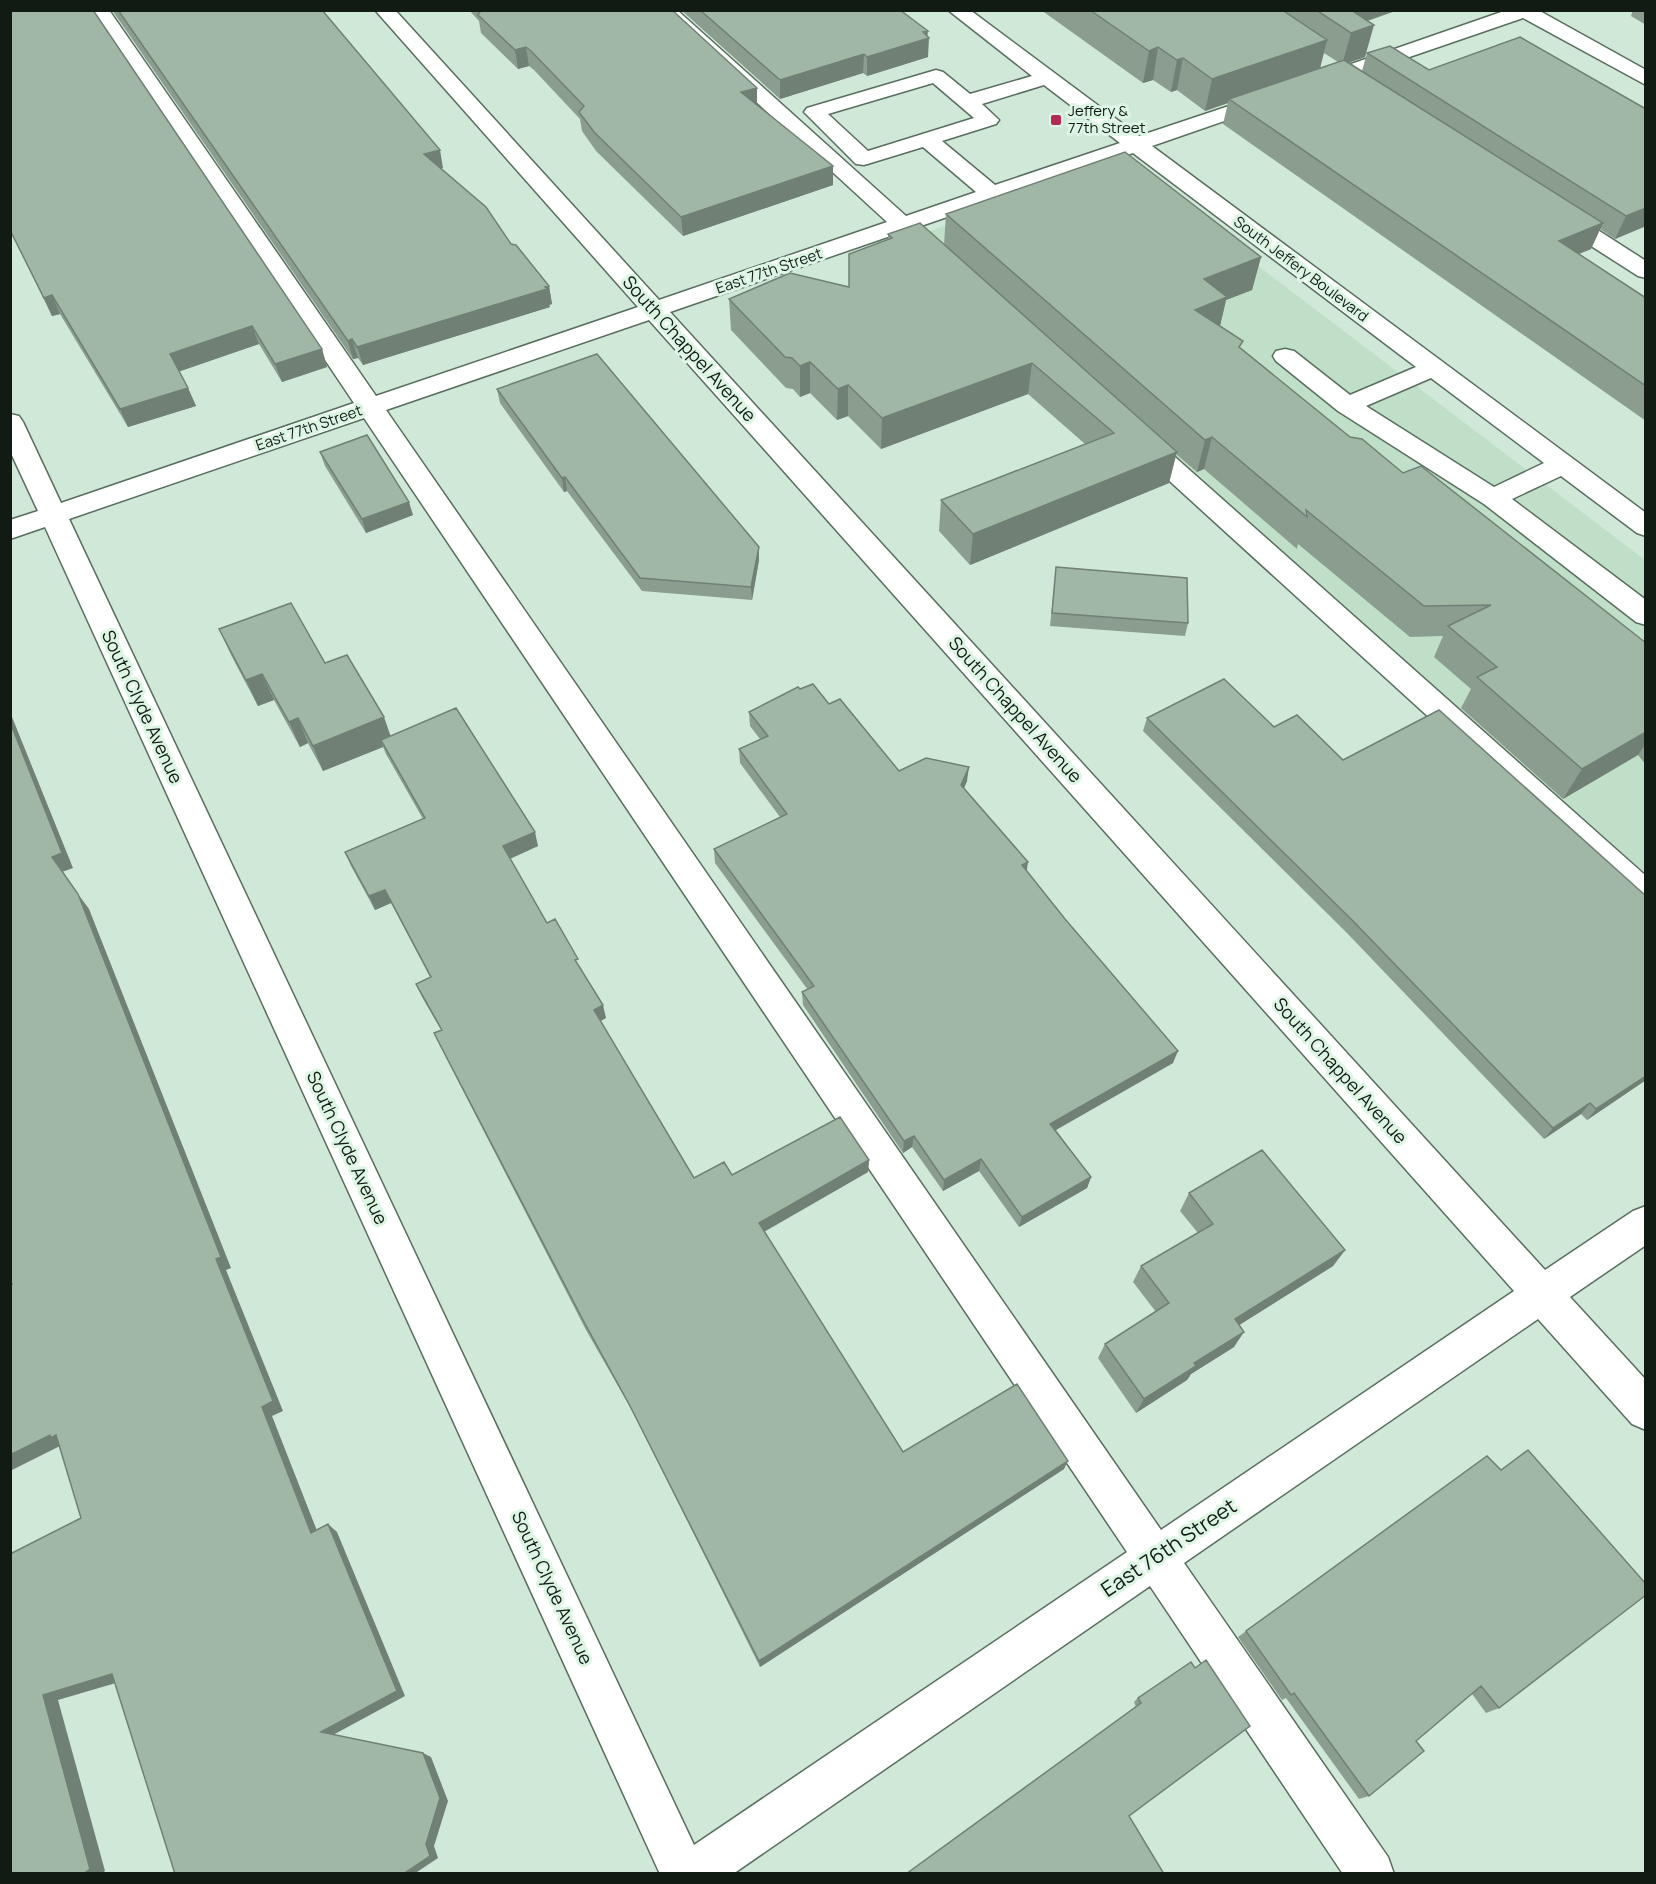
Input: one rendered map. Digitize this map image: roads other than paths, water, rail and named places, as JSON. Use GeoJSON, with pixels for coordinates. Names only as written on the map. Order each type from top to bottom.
{"type":"FeatureCollection","features":[{"type":"Feature","properties":{"kind":"street"},"geometry":{"type":"LineString","coordinates":[[99,10],[1371,1874]]}},
{"type":"Feature","properties":{"kind":"street","name":"South Chappel Avenue"},"geometry":{"type":"LineString","coordinates":[[384,10],[1646,1410]]}},
{"type":"Feature","properties":{"kind":"street"},"geometry":{"type":"LineString","coordinates":[[664,10],[937,256]]}},
{"type":"Feature","properties":{"kind":"street","name":"South Jeffery Boulevard"},"geometry":{"type":"LineString","coordinates":[[957,10],[1646,527]]}},
{"type":"Feature","properties":{"kind":"street"},"geometry":{"type":"LineString","coordinates":[[1525,11],[1646,79]]}},
{"type":"Feature","properties":{"kind":"street","name":"East 77th Street"},"geometry":{"type":"LineString","coordinates":[[10,530],[1525,11]]}},
{"type":"Feature","properties":{"kind":"street"},"geometry":{"type":"LineString","coordinates":[[1319,62],[1362,89]]}},
{"type":"Feature","properties":{"kind":"street"},"geometry":{"type":"LineString","coordinates":[[936,76],[967,102],[989,120],[864,159],[814,112],[936,76]]}},
{"type":"Feature","properties":{"kind":"street"},"geometry":{"type":"LineString","coordinates":[[967,102],[1047,78]]}},
{"type":"Feature","properties":{"kind":"street"},"geometry":{"type":"LineString","coordinates":[[926,140],[992,194]]}},
{"type":"Feature","properties":{"kind":"street"},"geometry":{"type":"LineString","coordinates":[[1537,202],[1646,271]]}},
{"type":"Feature","properties":{"kind":"street"},"geometry":{"type":"LineString","coordinates":[[1285,356],[1347,405],[1493,498],[1646,615]]}},
{"type":"Feature","properties":{"kind":"street"},"geometry":{"type":"LineString","coordinates":[[1347,405],[1434,368]]}},
{"type":"Feature","properties":{"kind":"street","name":"South Clyde Avenue"},"geometry":{"type":"LineString","coordinates":[[10,422],[684,1874]]}},
{"type":"Feature","properties":{"kind":"street"},"geometry":{"type":"LineString","coordinates":[[1123,424],[1646,896]]}},
{"type":"Feature","properties":{"kind":"street"},"geometry":{"type":"LineString","coordinates":[[1493,498],[1562,465]]}},
{"type":"Feature","properties":{"kind":"street","name":"East 76th Street"},"geometry":{"type":"LineString","coordinates":[[692,1874],[1646,1223]]}},
{"type":"Feature","properties":{"kind":"place","name":"Jeffery & 77th Street"},"geometry":{"type":"Point","coordinates":[1056,120]}}]}
